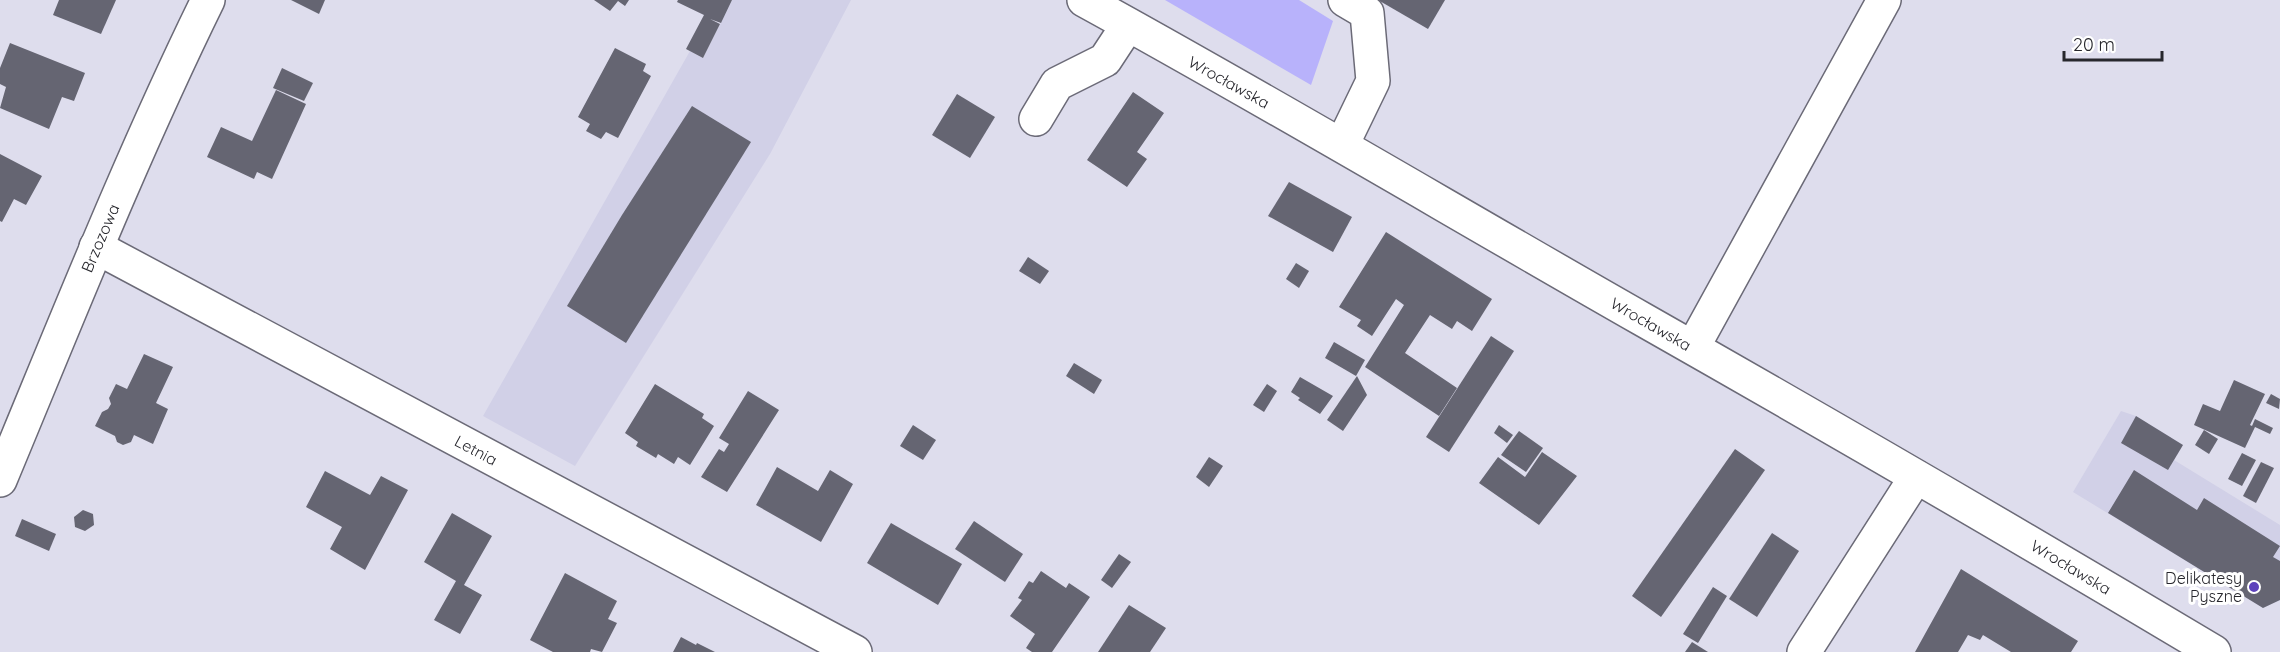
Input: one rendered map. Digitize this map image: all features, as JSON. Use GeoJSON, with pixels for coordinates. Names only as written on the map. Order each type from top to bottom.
{"type":"FeatureCollection","features":[{"type":"Feature","properties":{"kind":"street","name":"Brzozowa"},"geometry":{"type":"LineString","coordinates":[[0,480],[96,247],[173,70],[208,0]]}},
{"type":"Feature","properties":{"kind":"street"},"geometry":{"type":"LineString","coordinates":[[1342,145],[1373,81],[1367,13],[1345,0]]}},
{"type":"Feature","properties":{"kind":"street"},"geometry":{"type":"LineString","coordinates":[[1693,347],[1884,0]]}},
{"type":"Feature","properties":{"kind":"street","name":"Wrocławska"},"geometry":{"type":"LineString","coordinates":[[1089,1],[1693,347],[2214,652]]}},
{"type":"Feature","properties":{"kind":"street"},"geometry":{"type":"LineString","coordinates":[[1036,119],[1057,84],[1105,60],[1128,25]]}},
{"type":"Feature","properties":{"kind":"street","name":"Letnia"},"geometry":{"type":"LineString","coordinates":[[96,247],[855,652]]}},
{"type":"Feature","properties":{"kind":"street"},"geometry":{"type":"LineString","coordinates":[[1804,652],[1916,477]]}},
{"type":"Feature","properties":{"kind":"shaded area"},"geometry":{"type":"Polygon","coordinates":[[[732,0],[851,0],[770,154],[575,466],[483,416],[690,51],[703,58],[732,0]]]}},
{"type":"Feature","properties":{"kind":"shaded area"},"geometry":{"type":"Polygon","coordinates":[[[1165,0],[1299,0],[1333,21],[1311,85],[1165,0]]]}},
{"type":"Feature","properties":{"kind":"shaded area"},"geometry":{"type":"Polygon","coordinates":[[[2121,411],[2136,416],[2183,445],[2174,460],[2280,525],[2280,600],[2263,608],[2073,492],[2121,411]]]}},
{"type":"Feature","properties":{"kind":"building"},"geometry":{"type":"Polygon","coordinates":[[[59,0],[116,0],[101,34],[53,15],[59,0]]]}},
{"type":"Feature","properties":{"kind":"building"},"geometry":{"type":"Polygon","coordinates":[[[291,0],[325,0],[319,14],[291,0]]]}},
{"type":"Feature","properties":{"kind":"building"},"geometry":{"type":"Polygon","coordinates":[[[594,0],[629,0],[625,6],[618,1],[610,11],[594,0]]]}},
{"type":"Feature","properties":{"kind":"building"},"geometry":{"type":"Polygon","coordinates":[[[678,0],[732,0],[721,23],[710,19],[720,24],[703,58],[686,49],[704,15],[677,2],[678,0]]]}},
{"type":"Feature","properties":{"kind":"building"},"geometry":{"type":"Polygon","coordinates":[[[1378,0],[1445,0],[1428,29],[1378,0]]]}},
{"type":"Feature","properties":{"kind":"building"},"geometry":{"type":"Polygon","coordinates":[[[10,43],[85,73],[74,101],[62,97],[49,129],[0,108],[6,87],[0,84],[0,68],[10,43]]]}},
{"type":"Feature","properties":{"kind":"building"},"geometry":{"type":"Polygon","coordinates":[[[615,48],[646,64],[643,71],[651,76],[618,138],[606,132],[601,139],[586,131],[590,124],[578,117],[615,48]]]}},
{"type":"Feature","properties":{"kind":"building"},"geometry":{"type":"Polygon","coordinates":[[[282,68],[313,83],[304,101],[273,88],[282,68]]]}},
{"type":"Feature","properties":{"kind":"building"},"geometry":{"type":"Polygon","coordinates":[[[276,90],[306,104],[272,179],[257,172],[254,179],[207,157],[221,127],[252,141],[276,90]]]}},
{"type":"Feature","properties":{"kind":"building"},"geometry":{"type":"Polygon","coordinates":[[[1133,92],[1164,113],[1137,152],[1147,159],[1127,187],[1087,160],[1133,92]]]}},
{"type":"Feature","properties":{"kind":"building"},"geometry":{"type":"Polygon","coordinates":[[[957,94],[995,117],[970,158],[932,135],[957,94]]]}},
{"type":"Feature","properties":{"kind":"building"},"geometry":{"type":"Polygon","coordinates":[[[692,106],[751,142],[626,343],[567,306],[692,106]]]}},
{"type":"Feature","properties":{"kind":"building"},"geometry":{"type":"Polygon","coordinates":[[[0,154],[42,176],[26,205],[14,199],[2,222],[0,221],[0,154]]]}},
{"type":"Feature","properties":{"kind":"building"},"geometry":{"type":"Polygon","coordinates":[[[1289,182],[1352,217],[1333,252],[1268,216],[1289,182]]]}},
{"type":"Feature","properties":{"kind":"building"},"geometry":{"type":"Polygon","coordinates":[[[1386,232],[1492,299],[1472,331],[1457,321],[1452,329],[1430,315],[1405,353],[1457,388],[1439,416],[1365,367],[1404,305],[1396,299],[1372,336],[1357,326],[1361,320],[1339,307],[1386,232]]]}},
{"type":"Feature","properties":{"kind":"building"},"geometry":{"type":"Polygon","coordinates":[[[1028,257],[1049,271],[1040,284],[1019,271],[1028,257]]]}},
{"type":"Feature","properties":{"kind":"building"},"geometry":{"type":"Polygon","coordinates":[[[1296,263],[1309,271],[1299,288],[1286,279],[1296,263]]]}},
{"type":"Feature","properties":{"kind":"building"},"geometry":{"type":"Polygon","coordinates":[[[1491,336],[1514,351],[1449,452],[1426,437],[1491,336]]]}},
{"type":"Feature","properties":{"kind":"building"},"geometry":{"type":"Polygon","coordinates":[[[1334,342],[1365,360],[1356,376],[1325,358],[1334,342]]]}},
{"type":"Feature","properties":{"kind":"building"},"geometry":{"type":"Polygon","coordinates":[[[144,354],[173,367],[156,403],[168,409],[153,444],[134,435],[131,442],[123,445],[117,442],[115,436],[95,426],[102,412],[111,404],[109,398],[116,384],[127,389],[144,354]]]}},
{"type":"Feature","properties":{"kind":"building"},"geometry":{"type":"Polygon","coordinates":[[[1074,363],[1102,380],[1094,394],[1066,376],[1074,363]]]}},
{"type":"Feature","properties":{"kind":"building"},"geometry":{"type":"Polygon","coordinates":[[[1357,376],[1367,395],[1343,431],[1327,420],[1357,376]]]}},
{"type":"Feature","properties":{"kind":"building"},"geometry":{"type":"Polygon","coordinates":[[[1300,377],[1333,396],[1320,414],[1298,400],[1300,398],[1291,392],[1300,377]]]}},
{"type":"Feature","properties":{"kind":"building"},"geometry":{"type":"Polygon","coordinates":[[[2234,380],[2265,394],[2250,425],[2252,426],[2255,419],[2273,428],[2270,434],[2255,427],[2245,448],[2194,425],[2203,404],[2220,411],[2234,380]]]}},
{"type":"Feature","properties":{"kind":"building"},"geometry":{"type":"Polygon","coordinates":[[[655,384],[704,414],[702,418],[714,426],[690,465],[678,457],[674,464],[658,454],[656,458],[636,446],[638,442],[625,433],[655,384]]]}},
{"type":"Feature","properties":{"kind":"building"},"geometry":{"type":"Polygon","coordinates":[[[1267,384],[1277,391],[1264,412],[1253,405],[1267,384]]]}},
{"type":"Feature","properties":{"kind":"building"},"geometry":{"type":"Polygon","coordinates":[[[748,391],[779,410],[727,492],[701,477],[719,449],[724,452],[729,444],[719,438],[748,391]]]}},
{"type":"Feature","properties":{"kind":"building"},"geometry":{"type":"Polygon","coordinates":[[[2271,394],[2280,399],[2279,409],[2266,403],[2271,394]]]}},
{"type":"Feature","properties":{"kind":"building"},"geometry":{"type":"Polygon","coordinates":[[[2136,416],[2183,445],[2168,470],[2121,443],[2136,416]]]}},
{"type":"Feature","properties":{"kind":"building"},"geometry":{"type":"Polygon","coordinates":[[[913,425],[936,440],[923,460],[900,446],[913,425]]]}},
{"type":"Feature","properties":{"kind":"building"},"geometry":{"type":"Polygon","coordinates":[[[1499,425],[1513,435],[1507,443],[1494,433],[1499,425]]]}},
{"type":"Feature","properties":{"kind":"building"},"geometry":{"type":"Polygon","coordinates":[[[2204,430],[2218,439],[2209,454],[2195,445],[2204,430]]]}},
{"type":"Feature","properties":{"kind":"building"},"geometry":{"type":"Polygon","coordinates":[[[1519,431],[1543,448],[1526,472],[1501,455],[1519,431]]]}},
{"type":"Feature","properties":{"kind":"building"},"geometry":{"type":"Polygon","coordinates":[[[1735,449],[1765,470],[1661,617],[1632,596],[1735,449]]]}},
{"type":"Feature","properties":{"kind":"building"},"geometry":{"type":"Polygon","coordinates":[[[1542,452],[1577,476],[1539,525],[1479,483],[1498,457],[1525,477],[1542,452]]]}},
{"type":"Feature","properties":{"kind":"building"},"geometry":{"type":"Polygon","coordinates":[[[2242,453],[2256,460],[2242,486],[2228,479],[2242,453]]]}},
{"type":"Feature","properties":{"kind":"building"},"geometry":{"type":"Polygon","coordinates":[[[1209,457],[1223,466],[1209,487],[1196,477],[1209,457]]]}},
{"type":"Feature","properties":{"kind":"building"},"geometry":{"type":"Polygon","coordinates":[[[2261,462],[2274,468],[2256,503],[2243,496],[2261,462]]]}},
{"type":"Feature","properties":{"kind":"building"},"geometry":{"type":"Polygon","coordinates":[[[777,467],[818,491],[830,470],[853,484],[821,542],[756,505],[777,467]]]}},
{"type":"Feature","properties":{"kind":"building"},"geometry":{"type":"Polygon","coordinates":[[[2134,470],[2197,510],[2204,498],[2280,546],[2273,557],[2280,561],[2280,600],[2263,608],[2108,513],[2134,470]]]}},
{"type":"Feature","properties":{"kind":"building"},"geometry":{"type":"Polygon","coordinates":[[[325,471],[370,495],[381,476],[408,490],[365,570],[330,549],[342,527],[306,507],[325,471]]]}},
{"type":"Feature","properties":{"kind":"building"},"geometry":{"type":"Polygon","coordinates":[[[83,510],[93,514],[94,525],[85,531],[75,527],[74,517],[83,510]]]}},
{"type":"Feature","properties":{"kind":"building"},"geometry":{"type":"Polygon","coordinates":[[[452,513],[492,536],[464,585],[482,595],[460,634],[434,620],[456,581],[424,562],[452,513]]]}},
{"type":"Feature","properties":{"kind":"building"},"geometry":{"type":"Polygon","coordinates":[[[22,519],[56,534],[49,551],[15,536],[22,519]]]}},
{"type":"Feature","properties":{"kind":"building"},"geometry":{"type":"Polygon","coordinates":[[[974,521],[1023,554],[1005,582],[955,549],[974,521]]]}},
{"type":"Feature","properties":{"kind":"building"},"geometry":{"type":"Polygon","coordinates":[[[891,523],[962,564],[938,605],[867,563],[891,523]]]}},
{"type":"Feature","properties":{"kind":"building"},"geometry":{"type":"Polygon","coordinates":[[[1772,533],[1799,551],[1757,617],[1729,599],[1772,533]]]}},
{"type":"Feature","properties":{"kind":"building"},"geometry":{"type":"Polygon","coordinates":[[[1119,554],[1131,562],[1112,588],[1101,580],[1119,554]]]}},
{"type":"Feature","properties":{"kind":"building"},"geometry":{"type":"Polygon","coordinates":[[[1961,569],[2078,641],[2071,652],[2011,652],[1983,635],[1980,640],[1968,635],[1958,652],[1915,652],[1961,569]]]}},
{"type":"Feature","properties":{"kind":"building"},"geometry":{"type":"Polygon","coordinates":[[[1041,571],[1066,588],[1069,583],[1090,597],[1052,652],[1032,652],[1026,648],[1035,634],[1010,616],[1022,600],[1018,598],[1029,581],[1033,583],[1041,571]]]}},
{"type":"Feature","properties":{"kind":"building"},"geometry":{"type":"Polygon","coordinates":[[[565,573],[617,601],[608,619],[617,623],[602,652],[591,649],[590,652],[553,652],[530,640],[565,573]]]}},
{"type":"Feature","properties":{"kind":"building"},"geometry":{"type":"Polygon","coordinates":[[[1713,587],[1727,596],[1698,643],[1683,634],[1713,587]]]}},
{"type":"Feature","properties":{"kind":"building"},"geometry":{"type":"Polygon","coordinates":[[[1129,605],[1166,628],[1150,652],[1098,652],[1129,605]]]}},
{"type":"Feature","properties":{"kind":"building"},"geometry":{"type":"Polygon","coordinates":[[[681,637],[696,645],[697,643],[715,652],[673,652],[681,637]]]}},
{"type":"Feature","properties":{"kind":"building"},"geometry":{"type":"Polygon","coordinates":[[[1692,642],[1708,652],[1685,652],[1692,642]]]}},
{"type":"Feature","properties":{"kind":"place","name":"Delikatesy Pyszne"},"geometry":{"type":"Point","coordinates":[2254,587]}}]}
